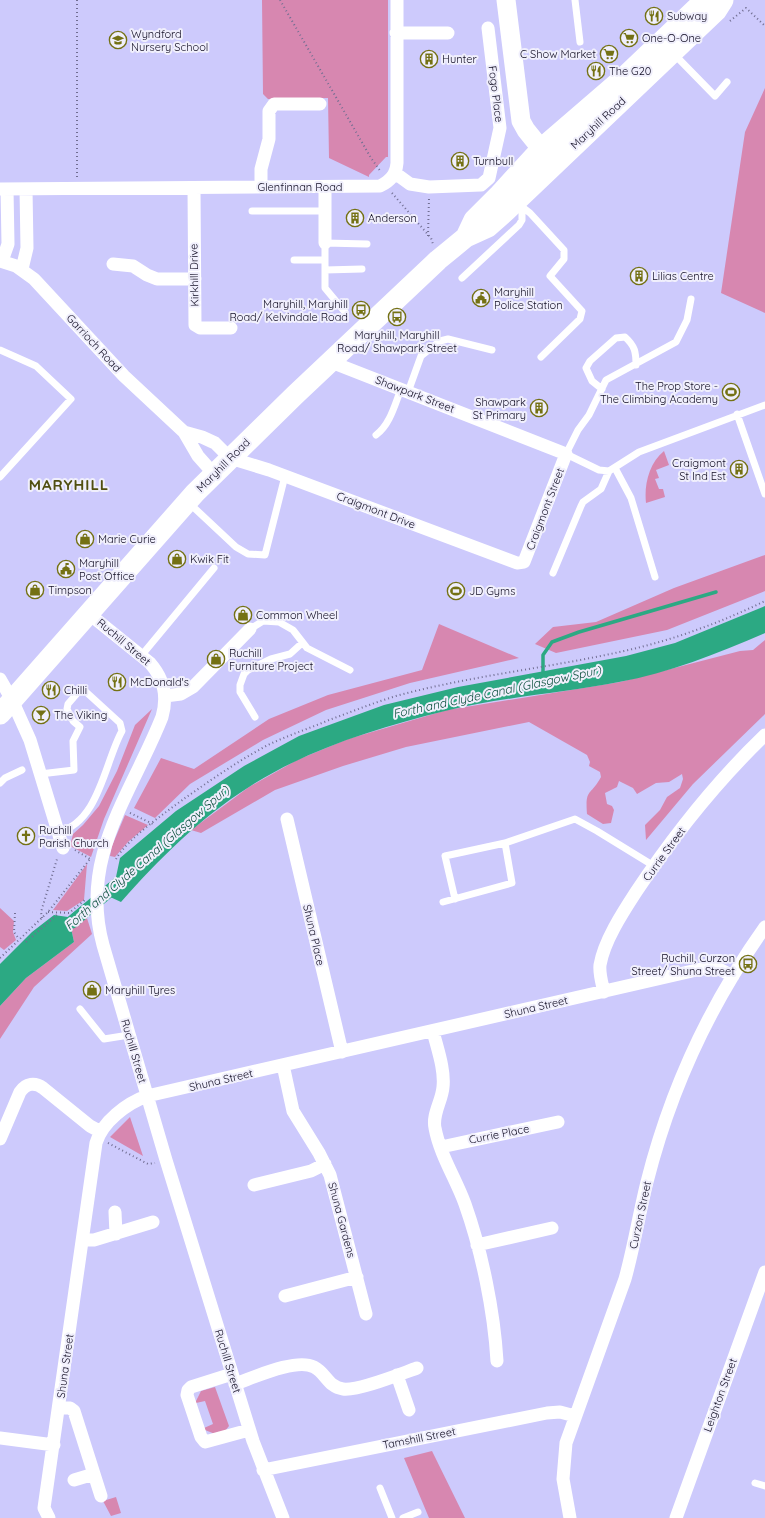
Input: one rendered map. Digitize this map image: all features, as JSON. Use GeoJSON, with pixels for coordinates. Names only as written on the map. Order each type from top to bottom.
{"type":"FeatureCollection","features":[{"type":"Feature","properties":{"kind":"main road","name":"Maryhill Road"},"geometry":{"type":"LineString","coordinates":[[6,707],[187,501],[230,458],[438,260],[466,237],[474,220],[514,200],[548,156],[621,80],[705,0]]}},
{"type":"Feature","properties":{"kind":"main road","name":"Maryhill Road"},"geometry":{"type":"LineString","coordinates":[[548,156],[672,52],[716,11],[723,0]]}},
{"type":"Feature","properties":{"kind":"street"},"geometry":{"type":"LineString","coordinates":[[390,178],[398,148],[396,33],[397,0]]}},
{"type":"Feature","properties":{"kind":"street"},"geometry":{"type":"LineString","coordinates":[[506,0],[521,121],[526,130],[548,156]]}},
{"type":"Feature","properties":{"kind":"street","name":"Fogo Place"},"geometry":{"type":"LineString","coordinates":[[390,178],[410,184],[429,187],[481,185],[489,178],[500,128],[488,28]]}},
{"type":"Feature","properties":{"kind":"street"},"geometry":{"type":"LineString","coordinates":[[396,33],[448,33]]}},
{"type":"Feature","properties":{"kind":"street"},"geometry":{"type":"LineString","coordinates":[[261,188],[261,169],[269,139],[269,111],[274,104],[320,104]]}},
{"type":"Feature","properties":{"kind":"street","name":"Glenfinnan Road"},"geometry":{"type":"LineString","coordinates":[[4,188],[373,187],[390,178]]}},
{"type":"Feature","properties":{"kind":"street"},"geometry":{"type":"LineString","coordinates":[[325,187],[325,243]]}},
{"type":"Feature","properties":{"kind":"street"},"geometry":{"type":"LineString","coordinates":[[1,261],[8,244],[4,188]]}},
{"type":"Feature","properties":{"kind":"street"},"geometry":{"type":"LineString","coordinates":[[22,269],[27,248],[26,188]]}},
{"type":"Feature","properties":{"kind":"street","name":"Kirkhill Drive"},"geometry":{"type":"LineString","coordinates":[[194,188],[195,323],[197,328],[231,328]]}},
{"type":"Feature","properties":{"kind":"street","name":"Garrioch Road"},"geometry":{"type":"LineString","coordinates":[[1,261],[22,269],[34,279],[124,376],[184,432],[198,456],[214,474]]}},
{"type":"Feature","properties":{"kind":"street"},"geometry":{"type":"LineString","coordinates":[[113,264],[133,266],[147,275],[157,279],[195,279]]}},
{"type":"Feature","properties":{"kind":"street","name":"Shawpark Street"},"geometry":{"type":"LineString","coordinates":[[331,362],[566,454]]}},
{"type":"Feature","properties":{"kind":"street","name":"Garrioch Road"},"geometry":{"type":"LineString","coordinates":[[184,432],[202,437],[215,443],[230,458]]}},
{"type":"Feature","properties":{"kind":"street","name":"Craigmont Street"},"geometry":{"type":"LineString","coordinates":[[522,564],[525,561],[566,454]]}},
{"type":"Feature","properties":{"kind":"street","name":"Craigmont Drive"},"geometry":{"type":"LineString","coordinates":[[230,458],[269,470],[522,564]]}},
{"type":"Feature","properties":{"kind":"street","name":"Ruchill Street"},"geometry":{"type":"LineString","coordinates":[[88,613],[141,656],[159,676],[165,696],[164,710],[158,726],[95,859],[99,928],[166,1160],[233,1379],[263,1470],[283,1518]]}},
{"type":"Feature","properties":{"kind":"street"},"geometry":{"type":"LineString","coordinates":[[165,696],[181,694],[190,690],[250,629]]}},
{"type":"Feature","properties":{"kind":"street"},"geometry":{"type":"LineString","coordinates":[[0,679],[6,707],[30,740],[63,848]]}},
{"type":"Feature","properties":{"kind":"street","name":"Currie Street"},"geometry":{"type":"LineString","coordinates":[[604,992],[600,968],[607,945],[625,910],[654,866],[704,801],[736,764],[765,735]]}},
{"type":"Feature","properties":{"kind":"street","name":"Shuna Place"},"geometry":{"type":"LineString","coordinates":[[287,819],[342,1052]]}},
{"type":"Feature","properties":{"kind":"street","name":"Curzon Street"},"geometry":{"type":"LineString","coordinates":[[570,1518],[564,1493],[563,1472],[565,1447],[574,1416],[625,1279],[632,1255],[647,1182],[676,1090],[690,1056],[733,976],[765,928]]}},
{"type":"Feature","properties":{"kind":"street","name":"Shuna Street"},"geometry":{"type":"LineString","coordinates":[[49,1518],[44,1508],[99,1135],[130,1103],[147,1096],[709,968],[722,970],[733,976]]}},
{"type":"Feature","properties":{"kind":"street"},"geometry":{"type":"LineString","coordinates":[[433,1031],[443,1082],[434,1123],[441,1147],[464,1202],[477,1245],[494,1324],[497,1361]]}},
{"type":"Feature","properties":{"kind":"street","name":"Shuna Gardens"},"geometry":{"type":"LineString","coordinates":[[283,1065],[293,1111],[330,1175],[366,1314]]}},
{"type":"Feature","properties":{"kind":"street"},"geometry":{"type":"LineString","coordinates":[[0,1139],[20,1092],[27,1085],[34,1084],[43,1088],[99,1135]]}},
{"type":"Feature","properties":{"kind":"street","name":"Currie Place"},"geometry":{"type":"LineString","coordinates":[[441,1147],[558,1122]]}},
{"type":"Feature","properties":{"kind":"street"},"geometry":{"type":"LineString","coordinates":[[254,1185],[311,1171],[325,1164]]}},
{"type":"Feature","properties":{"kind":"street"},"geometry":{"type":"LineString","coordinates":[[115,1212],[116,1234]]}},
{"type":"Feature","properties":{"kind":"street"},"geometry":{"type":"LineString","coordinates":[[83,1240],[94,1240],[153,1222]]}},
{"type":"Feature","properties":{"kind":"street"},"geometry":{"type":"LineString","coordinates":[[477,1245],[552,1228]]}},
{"type":"Feature","properties":{"kind":"street","name":"Leighton Street"},"geometry":{"type":"LineString","coordinates":[[676,1518],[765,1272]]}},
{"type":"Feature","properties":{"kind":"street"},"geometry":{"type":"LineString","coordinates":[[285,1296],[357,1277]]}},
{"type":"Feature","properties":{"kind":"street"},"geometry":{"type":"LineString","coordinates":[[250,1430],[205,1442],[201,1437],[188,1395],[188,1390],[191,1387],[298,1364],[315,1368],[331,1384],[343,1389],[356,1388],[417,1368]]}},
{"type":"Feature","properties":{"kind":"street"},"geometry":{"type":"LineString","coordinates":[[397,1375],[409,1410]]}},
{"type":"Feature","properties":{"kind":"street"},"geometry":{"type":"LineString","coordinates":[[59,1407],[70,1408],[74,1411],[101,1496]]}},
{"type":"Feature","properties":{"kind":"street","name":"Tamshill Street"},"geometry":{"type":"LineString","coordinates":[[263,1470],[547,1413],[560,1412],[574,1416]]}},
{"type":"Feature","properties":{"kind":"street"},"geometry":{"type":"LineString","coordinates":[[0,1438],[54,1445]]}},
{"type":"Feature","properties":{"kind":"street"},"geometry":{"type":"LineString","coordinates":[[74,1480],[94,1474]]}},
{"type":"Feature","properties":{"kind":"lane"},"geometry":{"type":"LineString","coordinates":[[575,0],[580,42]]}},
{"type":"Feature","properties":{"kind":"lane"},"geometry":{"type":"LineString","coordinates":[[672,52],[715,96],[727,82]]}},
{"type":"Feature","properties":{"kind":"lane"},"geometry":{"type":"LineString","coordinates":[[462,278],[519,225],[522,220],[514,200]]}},
{"type":"Feature","properties":{"kind":"lane"},"geometry":{"type":"LineString","coordinates":[[514,200],[530,213],[564,250],[564,259],[550,276],[582,311],[580,319],[541,357]]}},
{"type":"Feature","properties":{"kind":"lane"},"geometry":{"type":"LineString","coordinates":[[252,211],[325,211]]}},
{"type":"Feature","properties":{"kind":"lane"},"geometry":{"type":"LineString","coordinates":[[345,312],[326,289],[325,243],[367,244]]}},
{"type":"Feature","properties":{"kind":"lane"},"geometry":{"type":"LineString","coordinates":[[294,260],[325,260]]}},
{"type":"Feature","properties":{"kind":"lane"},"geometry":{"type":"LineString","coordinates":[[325,270],[362,269]]}},
{"type":"Feature","properties":{"kind":"lane"},"geometry":{"type":"LineString","coordinates":[[612,470],[599,470],[566,454],[578,430],[589,415],[606,380],[676,342],[687,320],[691,299]]}},
{"type":"Feature","properties":{"kind":"lane"},"geometry":{"type":"LineString","coordinates":[[602,389],[592,381],[586,368],[590,361],[616,338],[625,337],[632,343],[636,350],[636,365]]}},
{"type":"Feature","properties":{"kind":"lane"},"geometry":{"type":"LineString","coordinates":[[376,435],[381,431],[387,422],[421,356],[440,341],[448,339],[492,350]]}},
{"type":"Feature","properties":{"kind":"lane"},"geometry":{"type":"LineString","coordinates":[[0,350],[36,366],[71,400],[0,477]]}},
{"type":"Feature","properties":{"kind":"lane"},"geometry":{"type":"LineString","coordinates":[[554,573],[581,506],[584,502],[601,490],[612,470],[639,452],[737,414],[765,405]]}},
{"type":"Feature","properties":{"kind":"lane"},"geometry":{"type":"LineString","coordinates":[[737,414],[765,494]]}},
{"type":"Feature","properties":{"kind":"lane"},"geometry":{"type":"LineString","coordinates":[[612,470],[631,498],[655,577]]}},
{"type":"Feature","properties":{"kind":"lane"},"geometry":{"type":"LineString","coordinates":[[187,501],[236,547],[248,554],[265,555],[285,476]]}},
{"type":"Feature","properties":{"kind":"lane"},"geometry":{"type":"LineString","coordinates":[[141,656],[214,568]]}},
{"type":"Feature","properties":{"kind":"lane"},"geometry":{"type":"LineString","coordinates":[[250,629],[263,621],[278,622],[293,630],[301,644],[306,648],[350,670]]}},
{"type":"Feature","properties":{"kind":"lane"},"geometry":{"type":"LineString","coordinates":[[255,717],[240,692],[240,685],[244,674],[248,670],[271,659],[290,654],[301,644]]}},
{"type":"Feature","properties":{"kind":"lane"},"geometry":{"type":"LineString","coordinates":[[0,672],[11,686],[6,707]]}},
{"type":"Feature","properties":{"kind":"lane"},"geometry":{"type":"LineString","coordinates":[[40,774],[74,770],[73,741],[80,727],[73,721],[67,709],[68,704],[80,690],[85,691],[120,723],[122,731],[114,746],[110,765],[99,789],[86,811],[74,825],[69,829],[58,832]]}},
{"type":"Feature","properties":{"kind":"lane"},"geometry":{"type":"LineString","coordinates":[[0,783],[4,778],[22,770]]}},
{"type":"Feature","properties":{"kind":"lane"},"geometry":{"type":"LineString","coordinates":[[455,899],[444,856],[505,843],[575,819],[654,866]]}},
{"type":"Feature","properties":{"kind":"lane"},"geometry":{"type":"LineString","coordinates":[[443,902],[512,883],[505,843]]}},
{"type":"Feature","properties":{"kind":"lane"},"geometry":{"type":"LineString","coordinates":[[80,1009],[104,1039],[130,1035]]}},
{"type":"Feature","properties":{"kind":"lane"},"geometry":{"type":"LineString","coordinates":[[755,1483],[765,1486]]}},
{"type":"Feature","properties":{"kind":"lane"},"geometry":{"type":"LineString","coordinates":[[380,1488],[392,1518]]}},
{"type":"Feature","properties":{"kind":"lane"},"geometry":{"type":"LineString","coordinates":[[403,1518],[418,1512]]}},
{"type":"Feature","properties":{"kind":"path"},"geometry":{"type":"LineString","coordinates":[[77,0],[77,188]]}},
{"type":"Feature","properties":{"kind":"path"},"geometry":{"type":"LineString","coordinates":[[280,0],[390,178],[389,190],[428,236],[438,260]]}},
{"type":"Feature","properties":{"kind":"path"},"geometry":{"type":"LineString","coordinates":[[728,22],[746,8],[765,26]]}},
{"type":"Feature","properties":{"kind":"path"},"geometry":{"type":"LineString","coordinates":[[428,236],[429,187]]}},
{"type":"Feature","properties":{"kind":"path"},"geometry":{"type":"LineString","coordinates":[[114,864],[121,852],[192,793],[239,762],[265,747],[290,736],[362,707],[395,697],[456,682],[608,655],[669,639],[709,625],[765,601]]}},
{"type":"Feature","properties":{"kind":"path"},"geometry":{"type":"LineString","coordinates":[[120,809],[153,824]]}},
{"type":"Feature","properties":{"kind":"path"},"geometry":{"type":"LineString","coordinates":[[0,958],[42,918],[48,912],[95,859],[72,849],[63,848],[57,860],[41,912],[42,918]]}},
{"type":"Feature","properties":{"kind":"path"},"geometry":{"type":"LineString","coordinates":[[48,912],[69,913],[91,895]]}},
{"type":"Feature","properties":{"kind":"path"},"geometry":{"type":"LineString","coordinates":[[26,942],[60,912]]}},
{"type":"Feature","properties":{"kind":"path"},"geometry":{"type":"LineString","coordinates":[[15,913],[14,932],[20,939]]}},
{"type":"Feature","properties":{"kind":"path"},"geometry":{"type":"LineString","coordinates":[[99,1135],[148,1164],[166,1160]]}},
{"type":"Feature","properties":{"kind":"shaded area"},"geometry":{"type":"Polygon","coordinates":[[[262,0],[388,0],[388,157],[386,157],[369,175],[369,177],[329,158],[328,98],[268,99],[263,94],[262,0]]]}},
{"type":"Feature","properties":{"kind":"shaded area"},"geometry":{"type":"Polygon","coordinates":[[[765,88],[765,313],[721,293],[745,132],[765,88]]]}},
{"type":"Feature","properties":{"kind":"shaded area"},"geometry":{"type":"Polygon","coordinates":[[[664,451],[669,465],[656,470],[659,478],[655,479],[659,489],[663,489],[665,497],[646,503],[647,482],[651,468],[664,451]]]}},
{"type":"Feature","properties":{"kind":"shaded area"},"geometry":{"type":"Polygon","coordinates":[[[765,555],[765,591],[667,630],[556,653],[535,644],[553,627],[596,622],[674,588],[765,555]]]}},
{"type":"Feature","properties":{"kind":"shaded area"},"geometry":{"type":"Polygon","coordinates":[[[439,624],[519,658],[410,683],[326,710],[263,740],[190,784],[155,818],[134,808],[161,758],[194,769],[269,719],[328,695],[422,670],[439,624]]]}},
{"type":"Feature","properties":{"kind":"shaded area"},"geometry":{"type":"Polygon","coordinates":[[[765,640],[765,714],[693,784],[646,840],[645,825],[660,810],[667,797],[680,788],[683,779],[682,774],[669,782],[656,783],[637,794],[633,788],[619,781],[617,787],[605,793],[607,804],[612,806],[614,810],[611,823],[603,824],[587,814],[588,796],[601,777],[600,772],[589,766],[590,762],[587,755],[529,722],[406,747],[343,766],[275,790],[201,833],[191,830],[249,787],[297,760],[348,739],[447,710],[620,682],[740,651],[753,650],[765,640]]]}},
{"type":"Feature","properties":{"kind":"shaded area"},"geometry":{"type":"Polygon","coordinates":[[[152,709],[104,819],[91,857],[70,846],[73,834],[83,825],[99,806],[117,771],[135,725],[152,709]]]}},
{"type":"Feature","properties":{"kind":"shaded area"},"geometry":{"type":"Polygon","coordinates":[[[125,815],[148,825],[128,842],[115,857],[110,856],[112,846],[125,815]]]}},
{"type":"Feature","properties":{"kind":"shaded area"},"geometry":{"type":"Polygon","coordinates":[[[87,864],[84,900],[67,911],[53,910],[87,864]]]}},
{"type":"Feature","properties":{"kind":"shaded area"},"geometry":{"type":"Polygon","coordinates":[[[0,908],[14,921],[13,932],[16,940],[4,950],[0,947],[0,908]]]}},
{"type":"Feature","properties":{"kind":"shaded area"},"geometry":{"type":"Polygon","coordinates":[[[86,915],[92,934],[34,987],[0,1039],[0,1006],[26,978],[74,942],[71,928],[86,915]]]}},
{"type":"Feature","properties":{"kind":"shaded area"},"geometry":{"type":"Polygon","coordinates":[[[130,1117],[143,1156],[110,1137],[130,1117]]]}},
{"type":"Feature","properties":{"kind":"shaded area"},"geometry":{"type":"Polygon","coordinates":[[[215,1387],[229,1426],[225,1431],[215,1434],[205,1430],[204,1428],[213,1424],[205,1401],[196,1403],[196,1401],[201,1391],[215,1387]]]}},
{"type":"Feature","properties":{"kind":"shaded area"},"geometry":{"type":"Polygon","coordinates":[[[432,1451],[465,1518],[429,1518],[404,1458],[432,1451]]]}},
{"type":"Feature","properties":{"kind":"shaded area"},"geometry":{"type":"Polygon","coordinates":[[[116,1497],[121,1513],[111,1516],[103,1501],[116,1497]]]}},
{"type":"Feature","properties":{"kind":"water"},"geometry":{"type":"Polygon","coordinates":[[[765,606],[765,633],[675,668],[619,682],[488,702],[445,711],[369,732],[295,761],[249,787],[214,812],[165,855],[121,902],[108,896],[105,886],[116,877],[120,858],[176,811],[244,766],[299,736],[384,705],[458,687],[626,656],[675,643],[765,606]]]}},
{"type":"Feature","properties":{"kind":"water"},"geometry":{"type":"Polygon","coordinates":[[[85,903],[86,915],[71,928],[74,942],[26,978],[0,1006],[0,964],[32,932],[54,915],[68,917],[85,903]]]}},
{"type":"Feature","properties":{"kind":"waterway"},"geometry":{"type":"LineString","coordinates":[[543,676],[543,655],[552,642],[579,632],[716,592]]}},
{"type":"Feature","properties":{"kind":"waterway","name":"Forth and Clyde Canal (Glasgow Spur)"},"geometry":{"type":"LineString","coordinates":[[72,922],[120,882]]}},
{"type":"Feature","properties":{"kind":"place","name":"Subway"},"geometry":{"type":"Point","coordinates":[654,16]}},
{"type":"Feature","properties":{"kind":"place","name":"One-O-One"},"geometry":{"type":"Point","coordinates":[629,38]}},
{"type":"Feature","properties":{"kind":"place","name":"Wyndford Nursery School"},"geometry":{"type":"Point","coordinates":[118,40]}},
{"type":"Feature","properties":{"kind":"place","name":"C Show Market"},"geometry":{"type":"Point","coordinates":[609,54]}},
{"type":"Feature","properties":{"kind":"place","name":"Hunter"},"geometry":{"type":"Point","coordinates":[429,59]}},
{"type":"Feature","properties":{"kind":"place","name":"The G20"},"geometry":{"type":"Point","coordinates":[596,71]}},
{"type":"Feature","properties":{"kind":"place","name":"Turnbull"},"geometry":{"type":"Point","coordinates":[460,161]}},
{"type":"Feature","properties":{"kind":"place","name":"Anderson"},"geometry":{"type":"Point","coordinates":[355,218]}},
{"type":"Feature","properties":{"kind":"place","name":"Lilias Centre"},"geometry":{"type":"Point","coordinates":[639,276]}},
{"type":"Feature","properties":{"kind":"place","name":"Maryhill Police Station"},"geometry":{"type":"Point","coordinates":[481,298]}},
{"type":"Feature","properties":{"kind":"place","name":"Maryhill, Maryhill Road/ Kelvindale Road"},"geometry":{"type":"Point","coordinates":[361,310]}},
{"type":"Feature","properties":{"kind":"place","name":"Maryhill, Maryhill Road/ Shawpark Street"},"geometry":{"type":"Point","coordinates":[397,317]}},
{"type":"Feature","properties":{"kind":"place","name":"The Prop Store - The Climbing Academy"},"geometry":{"type":"Point","coordinates":[731,392]}},
{"type":"Feature","properties":{"kind":"place","name":"Shawpark St Primary"},"geometry":{"type":"Point","coordinates":[539,408]}},
{"type":"Feature","properties":{"kind":"place","name":"Craigmont St Ind Est"},"geometry":{"type":"Point","coordinates":[739,469]}},
{"type":"Feature","properties":{"kind":"place","name":"Marie Curie"},"geometry":{"type":"Point","coordinates":[85,539]}},
{"type":"Feature","properties":{"kind":"place","name":"Kwik Fit"},"geometry":{"type":"Point","coordinates":[177,559]}},
{"type":"Feature","properties":{"kind":"place","name":"Maryhill Post Office"},"geometry":{"type":"Point","coordinates":[66,569]}},
{"type":"Feature","properties":{"kind":"place","name":"Timpson"},"geometry":{"type":"Point","coordinates":[35,590]}},
{"type":"Feature","properties":{"kind":"place","name":"JD Gyms"},"geometry":{"type":"Point","coordinates":[456,591]}},
{"type":"Feature","properties":{"kind":"place","name":"Common Wheel"},"geometry":{"type":"Point","coordinates":[243,615]}},
{"type":"Feature","properties":{"kind":"place","name":"Ruchill Furniture Project"},"geometry":{"type":"Point","coordinates":[216,659]}},
{"type":"Feature","properties":{"kind":"place","name":"McDonald's"},"geometry":{"type":"Point","coordinates":[117,682]}},
{"type":"Feature","properties":{"kind":"place","name":"Chilli"},"geometry":{"type":"Point","coordinates":[51,690]}},
{"type":"Feature","properties":{"kind":"place","name":"The Viking"},"geometry":{"type":"Point","coordinates":[41,715]}},
{"type":"Feature","properties":{"kind":"place","name":"Ruchill Parish Church"},"geometry":{"type":"Point","coordinates":[26,836]}},
{"type":"Feature","properties":{"kind":"place","name":"Ruchill, Curzon Street/ Shuna Street"},"geometry":{"type":"Point","coordinates":[748,964]}},
{"type":"Feature","properties":{"kind":"place","name":"Maryhill Tyres"},"geometry":{"type":"Point","coordinates":[92,990]}},
{"type":"Feature","properties":{"kind":"district","name":"MARYHILL"},"geometry":{"type":"Point","coordinates":[69,485]}}]}
